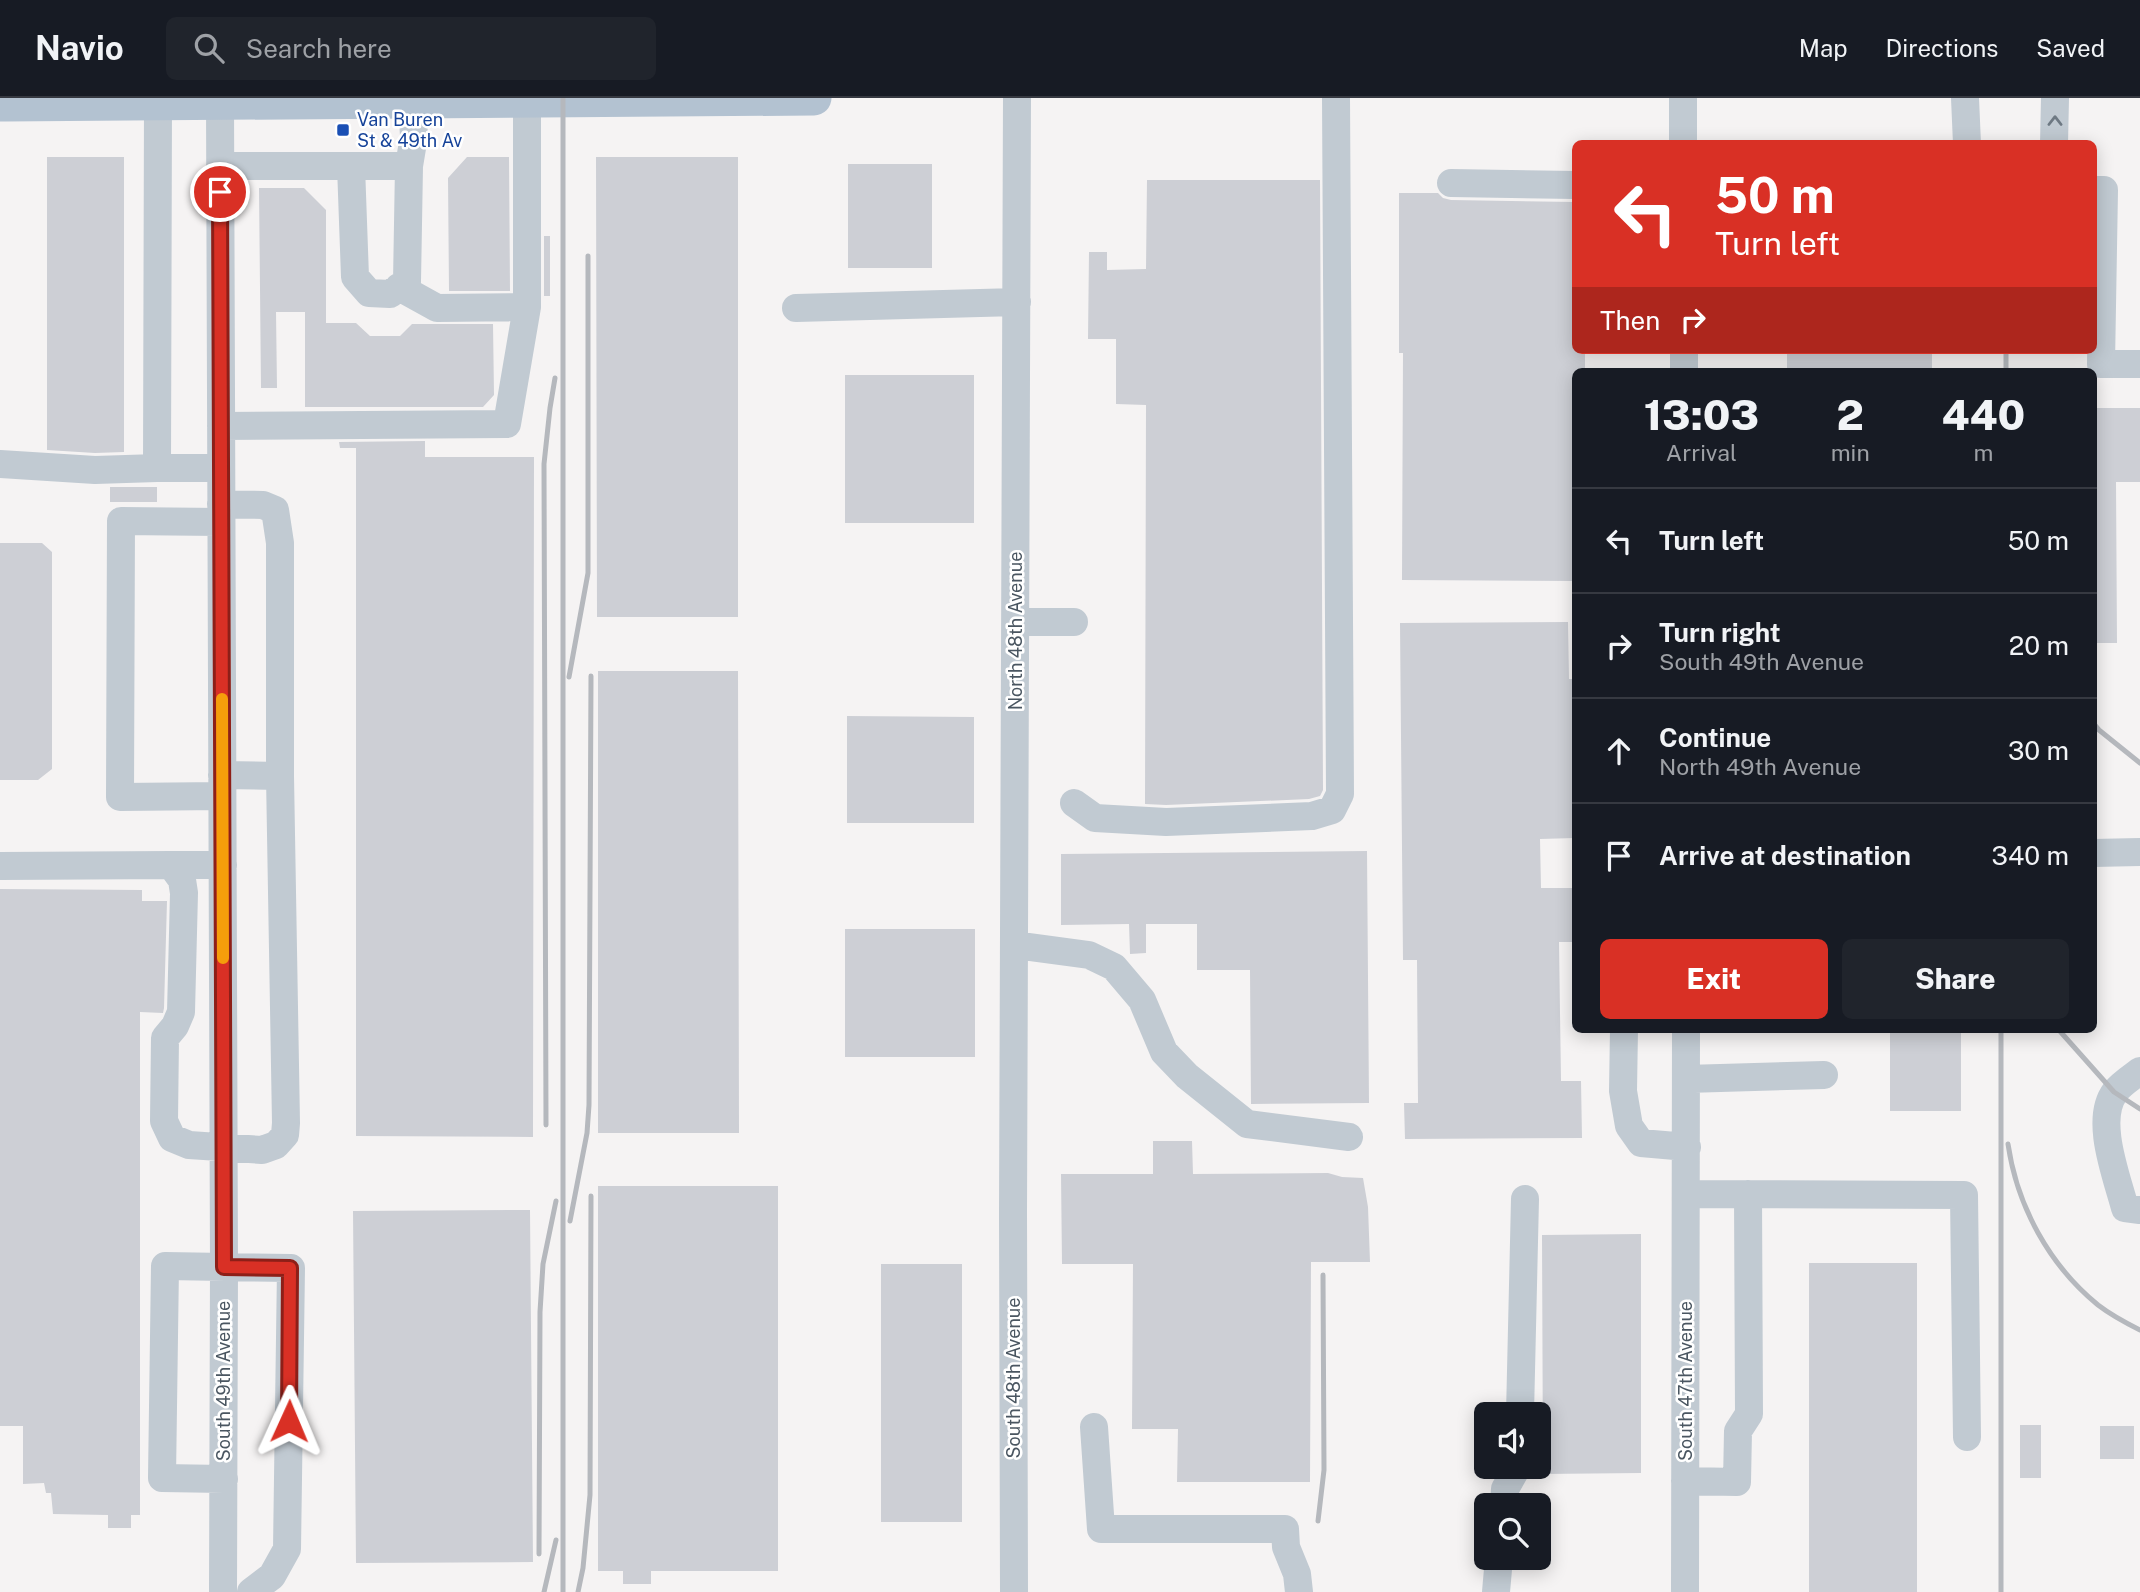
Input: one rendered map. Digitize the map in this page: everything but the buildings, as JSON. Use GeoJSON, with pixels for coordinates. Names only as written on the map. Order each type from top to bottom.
{"type":"FeatureCollection","features":[{"type":"Feature","properties":{"kind":"main road"},"geometry":{"type":"LineString","coordinates":[[0,104],[814,98]]}},
{"type":"Feature","properties":{"kind":"street","name":"North 48th Avenue"},"geometry":{"type":"LineString","coordinates":[[1014,1164],[1017,98]]}},
{"type":"Feature","properties":{"kind":"street"},"geometry":{"type":"LineString","coordinates":[[1074,803],[1095,818],[1166,822],[1312,816],[1332,810],[1340,794],[1336,98]]}},
{"type":"Feature","properties":{"kind":"street"},"geometry":{"type":"LineString","coordinates":[[1683,98],[1683,140]]}},
{"type":"Feature","properties":{"kind":"street"},"geometry":{"type":"LineString","coordinates":[[1965,98],[1967,140]]}},
{"type":"Feature","properties":{"kind":"street"},"geometry":{"type":"LineString","coordinates":[[2054,140],[2055,98]]}},
{"type":"Feature","properties":{"kind":"street","name":"South 49th Avenue"},"geometry":{"type":"LineString","coordinates":[[220,101],[223,1592]]}},
{"type":"Feature","properties":{"kind":"street"},"geometry":{"type":"LineString","coordinates":[[157,468],[158,102]]}},
{"type":"Feature","properties":{"kind":"street"},"geometry":{"type":"LineString","coordinates":[[351,166],[355,277],[369,293],[390,294],[407,282],[409,166],[414,136],[412,102]]}},
{"type":"Feature","properties":{"kind":"street"},"geometry":{"type":"LineString","coordinates":[[221,426],[507,424],[527,307],[527,102]]}},
{"type":"Feature","properties":{"kind":"street"},"geometry":{"type":"LineString","coordinates":[[220,166],[409,166]]}},
{"type":"Feature","properties":{"kind":"street"},"geometry":{"type":"LineString","coordinates":[[1451,183],[1572,185]]}},
{"type":"Feature","properties":{"kind":"street"},"geometry":{"type":"LineString","coordinates":[[2097,190],[2104,190],[2101,364],[2140,364]]}},
{"type":"Feature","properties":{"kind":"street"},"geometry":{"type":"LineString","coordinates":[[399,288],[437,308],[527,307]]}},
{"type":"Feature","properties":{"kind":"street"},"geometry":{"type":"LineString","coordinates":[[796,308],[1017,302]]}},
{"type":"Feature","properties":{"kind":"street"},"geometry":{"type":"LineString","coordinates":[[0,464],[95,470],[221,468]]}},
{"type":"Feature","properties":{"kind":"street"},"geometry":{"type":"LineString","coordinates":[[171,865],[182,880],[184,893],[181,1012],[175,1026],[165,1038],[164,1121],[172,1138],[224,1159],[276,1145],[285,1135],[280,543],[275,510],[263,505],[221,513],[121,521],[120,797],[280,776]]}},
{"type":"Feature","properties":{"kind":"street"},"geometry":{"type":"LineString","coordinates":[[1016,622],[1074,622]]}},
{"type":"Feature","properties":{"kind":"street"},"geometry":{"type":"LineString","coordinates":[[2097,853],[2140,852]]}},
{"type":"Feature","properties":{"kind":"street"},"geometry":{"type":"LineString","coordinates":[[0,866],[223,865]]}},
{"type":"Feature","properties":{"kind":"street"},"geometry":{"type":"LineString","coordinates":[[1015,944],[1090,955],[1114,967],[1142,1000],[1164,1052],[1187,1076],[1247,1124],[1349,1137]]}},
{"type":"Feature","properties":{"kind":"street"},"geometry":{"type":"LineString","coordinates":[[1624,1033],[1623,1091],[1629,1126],[1641,1143],[1687,1170],[1748,1194],[1964,1195],[1967,1437]]}},
{"type":"Feature","properties":{"kind":"street","name":"South 47th Avenue"},"geometry":{"type":"LineString","coordinates":[[1685,1592],[1686,1033]]}},
{"type":"Feature","properties":{"kind":"street"},"geometry":{"type":"LineString","coordinates":[[2140,1071],[2114,1092],[2107,1115],[2106,1139],[2125,1208],[2140,1210]]}},
{"type":"Feature","properties":{"kind":"street"},"geometry":{"type":"LineString","coordinates":[[1686,1079],[1824,1075]]}},
{"type":"Feature","properties":{"kind":"street","name":"South 48th Avenue"},"geometry":{"type":"LineString","coordinates":[[1014,1164],[1014,1592]]}},
{"type":"Feature","properties":{"kind":"street"},"geometry":{"type":"LineString","coordinates":[[1685,1481],[1737,1482],[1738,1431],[1749,1415],[1748,1194]]}},
{"type":"Feature","properties":{"kind":"street"},"geometry":{"type":"LineString","coordinates":[[1520,1402],[1525,1199]]}},
{"type":"Feature","properties":{"kind":"street"},"geometry":{"type":"LineString","coordinates":[[224,1479],[162,1478],[164,1266],[290,1268],[287,1549],[272,1576],[251,1592]]}},
{"type":"Feature","properties":{"kind":"street"},"geometry":{"type":"LineString","coordinates":[[1094,1427],[1101,1529],[1284,1529],[1286,1547],[1297,1574],[1299,1592]]}},
{"type":"Feature","properties":{"kind":"street"},"geometry":{"type":"LineString","coordinates":[[1496,1592],[1499,1570]]}},
{"type":"Feature","properties":{"kind":"railway"},"geometry":{"type":"LineString","coordinates":[[563,98],[563,1592]]}},
{"type":"Feature","properties":{"kind":"railway"},"geometry":{"type":"LineString","coordinates":[[569,677],[588,573],[588,256]]}},
{"type":"Feature","properties":{"kind":"railway"},"geometry":{"type":"LineString","coordinates":[[2006,354],[2006,368]]}},
{"type":"Feature","properties":{"kind":"railway"},"geometry":{"type":"LineString","coordinates":[[546,1125],[544,464],[555,378]]}},
{"type":"Feature","properties":{"kind":"railway"},"geometry":{"type":"LineString","coordinates":[[570,1221],[587,1133],[589,1105],[591,676]]}},
{"type":"Feature","properties":{"kind":"railway"},"geometry":{"type":"LineString","coordinates":[[2097,728],[2140,763]]}},
{"type":"Feature","properties":{"kind":"railway"},"geometry":{"type":"LineString","coordinates":[[2001,1033],[2001,1592]]}},
{"type":"Feature","properties":{"kind":"railway"},"geometry":{"type":"LineString","coordinates":[[2062,1033],[2114,1092],[2140,1109]]}},
{"type":"Feature","properties":{"kind":"railway"},"geometry":{"type":"LineString","coordinates":[[2008,1144],[2019,1190],[2050,1253],[2080,1289],[2098,1305],[2140,1330]]}},
{"type":"Feature","properties":{"kind":"railway"},"geometry":{"type":"LineString","coordinates":[[578,1592],[590,1495],[591,1196]]}},
{"type":"Feature","properties":{"kind":"railway"},"geometry":{"type":"LineString","coordinates":[[539,1554],[540,1312],[543,1264],[556,1201]]}},
{"type":"Feature","properties":{"kind":"railway"},"geometry":{"type":"LineString","coordinates":[[1318,1521],[1324,1470],[1323,1275]]}},
{"type":"Feature","properties":{"kind":"railway"},"geometry":{"type":"LineString","coordinates":[[544,1592],[556,1540]]}},
{"type":"Feature","properties":{"kind":"slow traffic"},"geometry":{"type":"LineString","coordinates":[[222,699],[223,958]]}},
{"type":"Feature","properties":{"kind":"place","name":"Van Buren St & 49th Av"},"geometry":{"type":"Point","coordinates":[343,130]}},
{"type":"Feature","properties":{"kind":"route"},"geometry":{"type":"LineString","coordinates":[[220,192],[224,1267],[290,1268],[289,1421]]}}]}
